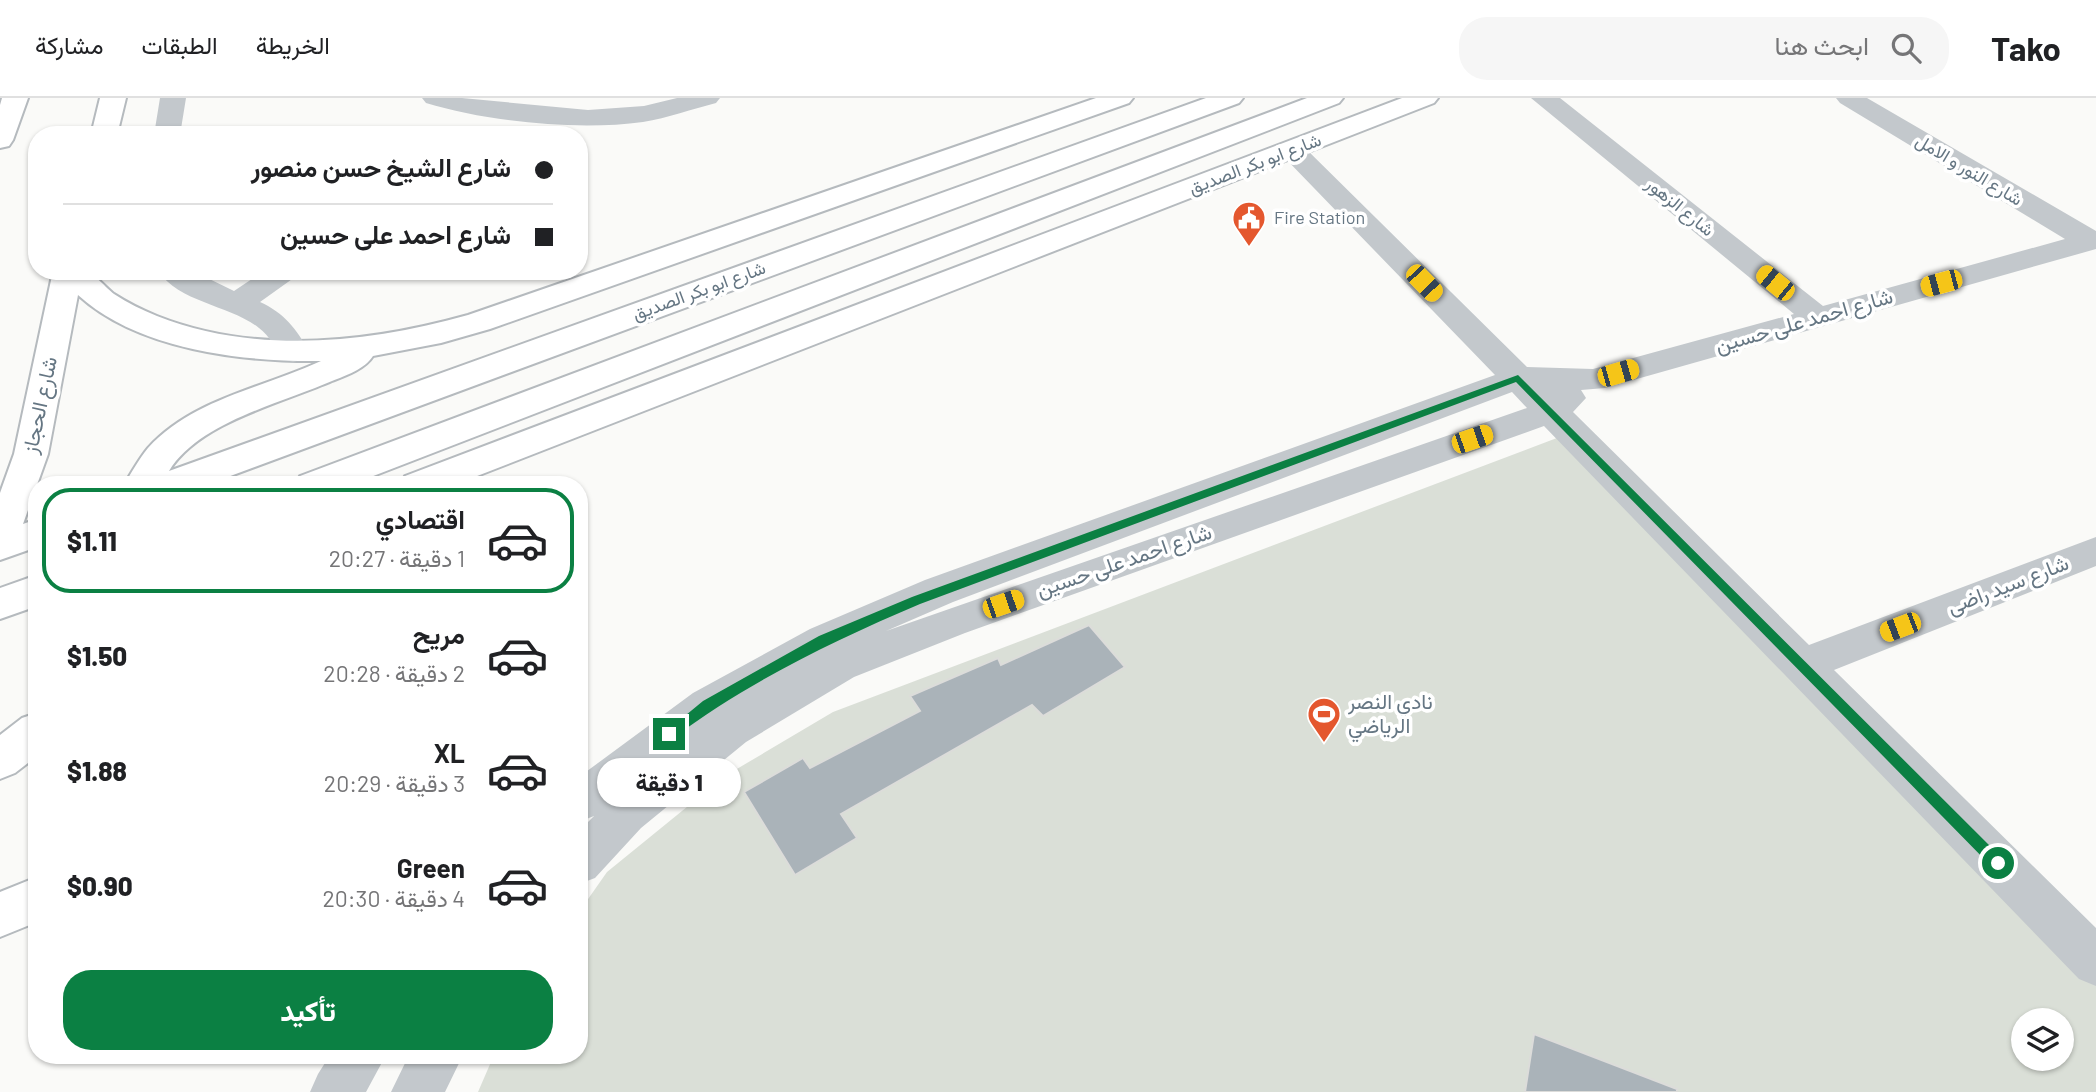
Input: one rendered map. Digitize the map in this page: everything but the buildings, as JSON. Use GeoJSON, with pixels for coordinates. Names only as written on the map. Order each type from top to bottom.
{"type":"FeatureCollection","features":[{"type":"Feature","properties":{"kind":"main road"},"geometry":{"type":"LineString","coordinates":[[106,126],[113,98]]}},
{"type":"Feature","properties":{"kind":"main road"},"geometry":{"type":"LineString","coordinates":[[80,280],[106,303],[161,329],[228,345],[293,352],[368,348],[435,335],[479,322],[1120,98]]}},
{"type":"Feature","properties":{"kind":"main road","name":"شارع ابو بكر الصديق"},"geometry":{"type":"LineString","coordinates":[[194,476],[1230,98]]}},
{"type":"Feature","properties":{"kind":"main road","name":"شارع ابو بكر الصديق"},"geometry":{"type":"LineString","coordinates":[[337,476],[1330,98]]}},
{"type":"Feature","properties":{"kind":"main road","name":"شارع ابو بكر الصديق"},"geometry":{"type":"LineString","coordinates":[[442,476],[1425,98]]}},
{"type":"Feature","properties":{"kind":"main road","name":"شارع الحجاز"},"geometry":{"type":"LineString","coordinates":[[0,534],[31,454],[68,280]]}},
{"type":"Feature","properties":{"kind":"main road"},"geometry":{"type":"LineString","coordinates":[[147,476],[159,457],[206,421],[320,375],[368,348]]}},
{"type":"Feature","properties":{"kind":"main road"},"geometry":{"type":"LineString","coordinates":[[0,546],[28,536]]}},
{"type":"Feature","properties":{"kind":"main road"},"geometry":{"type":"LineString","coordinates":[[0,604],[28,593]]}},
{"type":"Feature","properties":{"kind":"main road"},"geometry":{"type":"LineString","coordinates":[[0,760],[28,738]]}},
{"type":"Feature","properties":{"kind":"main road"},"geometry":{"type":"LineString","coordinates":[[0,915],[28,904]]}},
{"type":"Feature","properties":{"kind":"street"},"geometry":{"type":"LineString","coordinates":[[168,126],[173,98]]}},
{"type":"Feature","properties":{"kind":"street"},"geometry":{"type":"LineString","coordinates":[[435,98],[458,106],[502,104],[546,114],[588,118],[619,117],[657,111],[700,100]]}},
{"type":"Feature","properties":{"kind":"street"},"geometry":{"type":"LineString","coordinates":[[520,126],[573,98]]}},
{"type":"Feature","properties":{"kind":"street"},"geometry":{"type":"LineString","coordinates":[[652,98],[700,100]]}},
{"type":"Feature","properties":{"kind":"street","name":"شارع الزهور"},"geometry":{"type":"LineString","coordinates":[[1544,98],[1817,317]]}},
{"type":"Feature","properties":{"kind":"street","name":"شارع النور و الامل"},"geometry":{"type":"LineString","coordinates":[[1849,98],[2093,241]]}},
{"type":"Feature","properties":{"kind":"street"},"geometry":{"type":"LineString","coordinates":[[478,126],[502,104]]}},
{"type":"Feature","properties":{"kind":"street"},"geometry":{"type":"LineString","coordinates":[[1293,150],[2096,962]]}},
{"type":"Feature","properties":{"kind":"street","name":"شارع احمد على حسين"},"geometry":{"type":"LineString","coordinates":[[588,795],[708,705],[824,640],[939,591],[1518,378],[1593,380],[2093,241]]}},
{"type":"Feature","properties":{"kind":"street"},"geometry":{"type":"LineString","coordinates":[[186,280],[200,289],[238,303],[273,323],[293,352]]}},
{"type":"Feature","properties":{"kind":"street"},"geometry":{"type":"LineString","coordinates":[[238,303],[271,280]]}},
{"type":"Feature","properties":{"kind":"street","name":"شارع احمد على حسين"},"geometry":{"type":"LineString","coordinates":[[588,853],[625,814],[731,729],[840,665],[951,622],[1550,412],[1593,380]]}},
{"type":"Feature","properties":{"kind":"street","name":"شارع سيد راضى"},"geometry":{"type":"LineString","coordinates":[[1802,665],[2096,551]]}},
{"type":"Feature","properties":{"kind":"street"},"geometry":{"type":"LineString","coordinates":[[337,1092],[355,1064]]}},
{"type":"Feature","properties":{"kind":"street"},"geometry":{"type":"LineString","coordinates":[[417,1092],[433,1064]]}},
{"type":"Feature","properties":{"kind":"shaded area","name":"نادي النصر الرياضي"},"geometry":{"type":"Polygon","coordinates":[[[1570,433],[2096,979],[2096,1092],[478,1092],[490,1064],[588,1064],[588,899],[607,872],[725,776],[833,712],[1570,433]]]}},
{"type":"Feature","properties":{"kind":"place","name":"Fire Station"},"geometry":{"type":"Point","coordinates":[1249,248]}},
{"type":"Feature","properties":{"kind":"place","name":"نادي النصر الرياضي"},"geometry":{"type":"Point","coordinates":[1324,744]}},
{"type":"Feature","properties":{"kind":"route"},"geometry":{"type":"LineString","coordinates":[[669,734],[708,705],[824,640],[939,591],[1518,378],[1998,863]]}}]}
